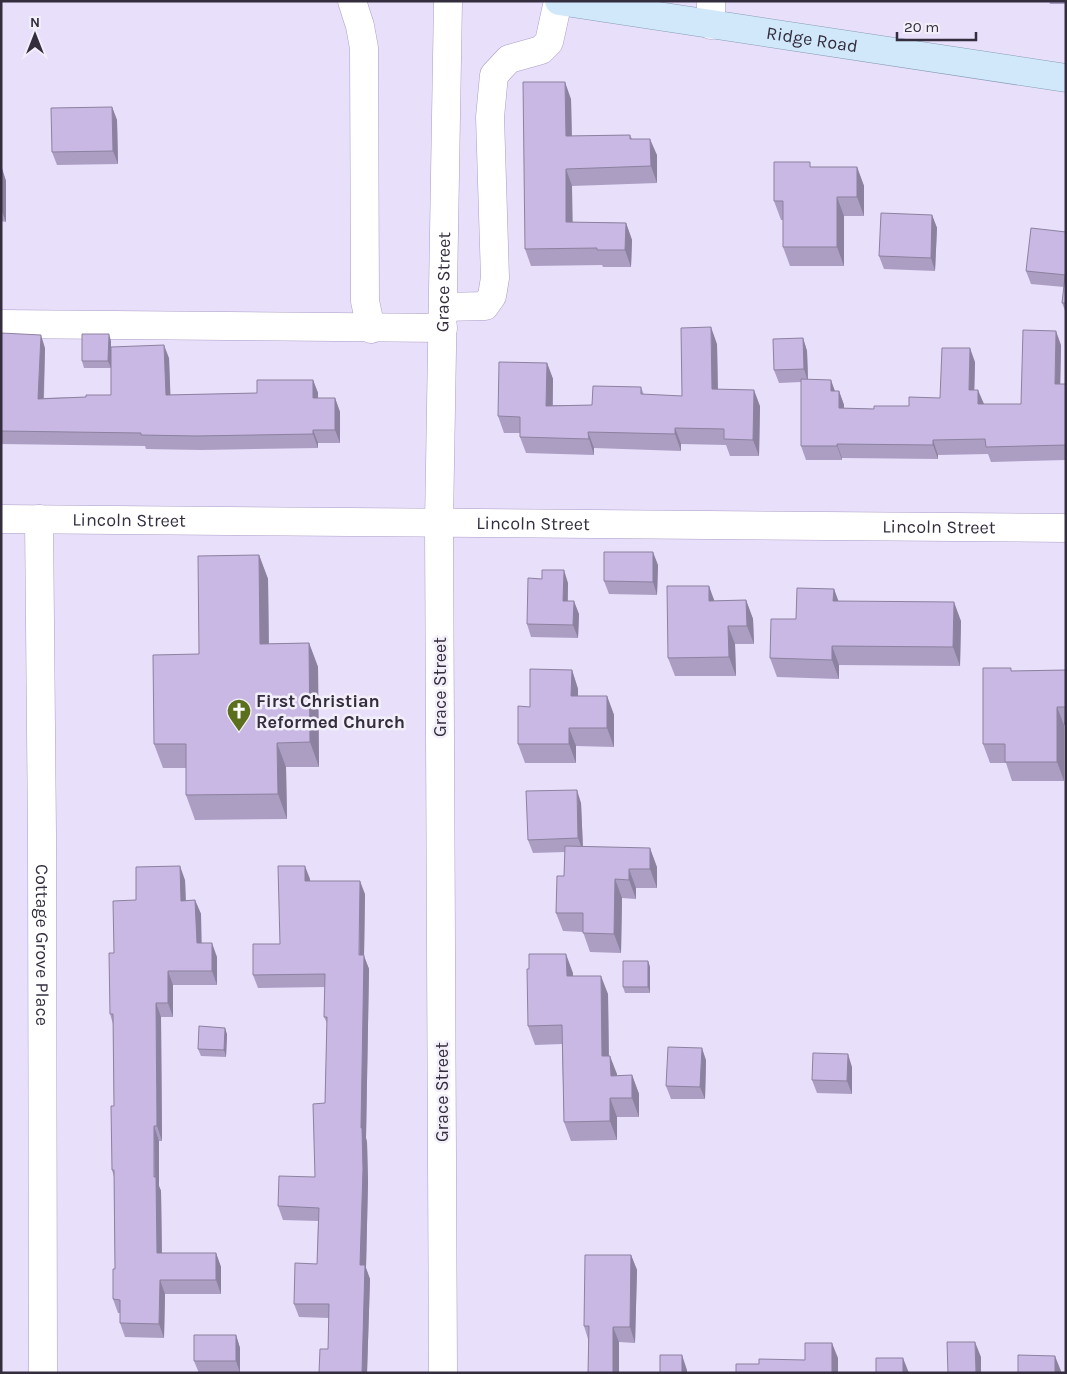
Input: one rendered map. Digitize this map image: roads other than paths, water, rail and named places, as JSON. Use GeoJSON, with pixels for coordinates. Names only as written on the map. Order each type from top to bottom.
{"type":"FeatureCollection","features":[{"type":"Feature","properties":{"kind":"main road","name":"Ridge Road"},"geometry":{"type":"LineString","coordinates":[[558,1],[712,13],[1066,78]]}},
{"type":"Feature","properties":{"kind":"street"},"geometry":{"type":"LineString","coordinates":[[352,1],[360,26],[364,48],[365,301],[371,329]]}},
{"type":"Feature","properties":{"kind":"street","name":"Grace Street"},"geometry":{"type":"LineString","coordinates":[[443,1373],[439,523],[448,1]]}},
{"type":"Feature","properties":{"kind":"street"},"geometry":{"type":"LineString","coordinates":[[1,324],[371,329],[443,318],[485,306],[492,296],[495,278],[490,117],[494,74],[509,59],[541,50],[549,42],[558,1]]}},
{"type":"Feature","properties":{"kind":"street","name":"Lincoln Street"},"geometry":{"type":"LineString","coordinates":[[1,519],[1066,528]]}},
{"type":"Feature","properties":{"kind":"street","name":"Cottage Grove Place"},"geometry":{"type":"LineString","coordinates":[[39,519],[43,1373]]}},
{"type":"Feature","properties":{"kind":"place","name":"First Christian Reformed Church"},"geometry":{"type":"Point","coordinates":[239,732]}}]}
